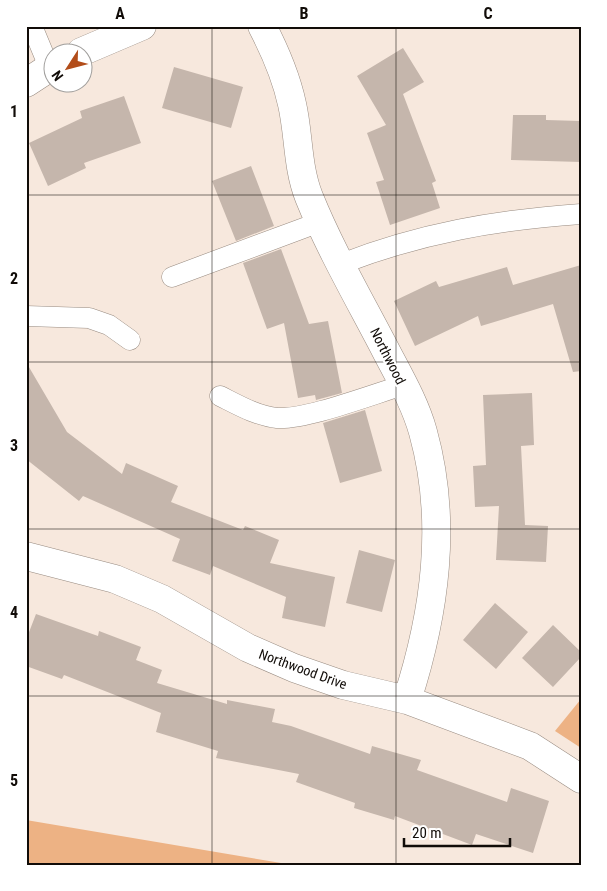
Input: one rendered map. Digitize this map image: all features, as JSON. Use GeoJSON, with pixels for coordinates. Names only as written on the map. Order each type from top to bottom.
{"type":"FeatureCollection","features":[{"type":"Feature","properties":{"kind":"street"},"geometry":{"type":"LineString","coordinates":[[92,47],[142,26]]}},
{"type":"Feature","properties":{"kind":"street","name":"Northwood"},"geometry":{"type":"LineString","coordinates":[[262,26],[281,67],[292,104],[299,158],[308,194],[341,264],[404,385],[422,432],[433,488],[436,539],[434,591],[420,658],[406,700]]}},
{"type":"Feature","properties":{"kind":"street"},"geometry":{"type":"LineString","coordinates":[[26,83],[42,72]]}},
{"type":"Feature","properties":{"kind":"street","name":"Northwood Drive"},"geometry":{"type":"LineString","coordinates":[[26,556],[115,579],[162,599],[248,648],[343,685],[406,700],[530,746],[581,779]]}},
{"type":"Feature","properties":{"kind":"lane"},"geometry":{"type":"LineString","coordinates":[[32,26],[42,47]]}},
{"type":"Feature","properties":{"kind":"lane"},"geometry":{"type":"LineString","coordinates":[[341,264],[387,246],[440,232],[521,220],[581,214]]}},
{"type":"Feature","properties":{"kind":"lane"},"geometry":{"type":"LineString","coordinates":[[172,277],[320,222]]}},
{"type":"Feature","properties":{"kind":"lane"},"geometry":{"type":"LineString","coordinates":[[26,316],[88,318],[108,325],[130,340]]}},
{"type":"Feature","properties":{"kind":"lane"},"geometry":{"type":"LineString","coordinates":[[220,396],[254,412],[277,418],[296,417],[404,385]]}},
{"type":"Feature","properties":{"kind":"shaded area"},"geometry":{"type":"Polygon","coordinates":[[[581,699],[581,748],[555,731],[581,699]]]}},
{"type":"Feature","properties":{"kind":"shaded area"},"geometry":{"type":"Polygon","coordinates":[[[26,820],[293,865],[26,865],[26,820]]]}},
{"type":"Feature","properties":{"kind":"building"},"geometry":{"type":"Polygon","coordinates":[[[403,48],[424,82],[403,94],[436,181],[432,183],[440,208],[390,225],[376,182],[384,180],[367,133],[386,125],[357,76],[403,48]]]}},
{"type":"Feature","properties":{"kind":"building"},"geometry":{"type":"Polygon","coordinates":[[[174,67],[243,87],[231,128],[162,108],[174,67]]]}},
{"type":"Feature","properties":{"kind":"building"},"geometry":{"type":"Polygon","coordinates":[[[124,96],[141,143],[84,163],[86,168],[48,186],[29,143],[82,118],[80,111],[124,96]]]}},
{"type":"Feature","properties":{"kind":"building"},"geometry":{"type":"Polygon","coordinates":[[[513,115],[546,115],[546,120],[581,121],[581,162],[511,160],[513,115]]]}},
{"type":"Feature","properties":{"kind":"building"},"geometry":{"type":"Polygon","coordinates":[[[251,166],[274,226],[236,241],[212,181],[251,166]]]}},
{"type":"Feature","properties":{"kind":"building"},"geometry":{"type":"Polygon","coordinates":[[[281,249],[309,324],[328,321],[342,393],[316,400],[315,395],[298,398],[284,323],[267,329],[243,263],[281,249]]]}},
{"type":"Feature","properties":{"kind":"building"},"geometry":{"type":"Polygon","coordinates":[[[581,265],[581,371],[573,372],[553,304],[481,326],[478,316],[415,346],[394,301],[436,281],[439,287],[507,267],[513,285],[581,265]]]}},
{"type":"Feature","properties":{"kind":"building"},"geometry":{"type":"Polygon","coordinates":[[[26,362],[67,432],[122,474],[126,463],[178,486],[171,502],[243,530],[245,526],[279,540],[270,563],[335,577],[325,627],[282,618],[286,597],[213,566],[210,575],[172,561],[180,539],[83,496],[79,501],[26,459],[26,362]]]}},
{"type":"Feature","properties":{"kind":"building"},"geometry":{"type":"Polygon","coordinates":[[[532,393],[534,445],[521,446],[525,525],[548,526],[546,562],[496,560],[499,506],[475,507],[473,466],[486,465],[483,395],[532,393]]]}},
{"type":"Feature","properties":{"kind":"building"},"geometry":{"type":"Polygon","coordinates":[[[365,410],[382,471],[340,483],[323,423],[365,410]]]}},
{"type":"Feature","properties":{"kind":"building"},"geometry":{"type":"Polygon","coordinates":[[[359,550],[395,560],[382,612],[346,603],[359,550]]]}},
{"type":"Feature","properties":{"kind":"building"},"geometry":{"type":"Polygon","coordinates":[[[495,603],[528,632],[496,669],[463,640],[495,603]]]}},
{"type":"Feature","properties":{"kind":"building"},"geometry":{"type":"Polygon","coordinates":[[[36,614],[98,636],[99,631],[141,647],[136,660],[162,670],[157,683],[227,704],[227,700],[275,709],[272,722],[291,726],[370,754],[372,746],[421,760],[417,770],[507,802],[511,788],[549,801],[533,853],[476,834],[472,845],[395,816],[394,820],[354,808],[355,803],[296,782],[299,774],[216,758],[218,751],[156,732],[161,713],[64,675],[62,679],[26,666],[26,640],[36,614]]]}},
{"type":"Feature","properties":{"kind":"building"},"geometry":{"type":"Polygon","coordinates":[[[553,625],[581,652],[581,657],[553,687],[522,658],[553,625]]]}}]}
